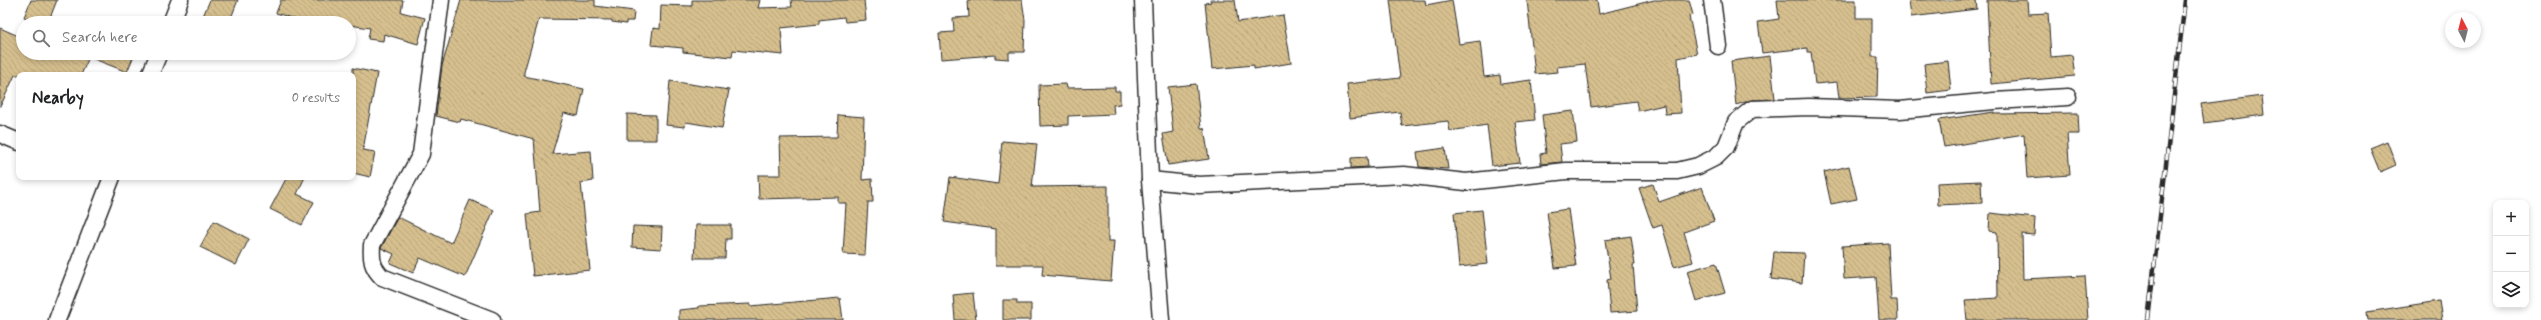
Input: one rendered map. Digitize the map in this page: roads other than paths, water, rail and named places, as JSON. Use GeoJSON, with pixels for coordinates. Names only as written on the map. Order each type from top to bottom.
{"type":"FeatureCollection","features":[{"type":"Feature","properties":{"kind":"street"},"geometry":{"type":"LineString","coordinates":[[174,16],[180,0]]}},
{"type":"Feature","properties":{"kind":"street"},"geometry":{"type":"LineString","coordinates":[[441,0],[420,154],[372,245],[371,259],[374,269],[382,277],[492,320]]}},
{"type":"Feature","properties":{"kind":"street"},"geometry":{"type":"LineString","coordinates":[[1143,0],[1150,180],[1161,320]]}},
{"type":"Feature","properties":{"kind":"street"},"geometry":{"type":"LineString","coordinates":[[1712,0],[1718,46]]}},
{"type":"Feature","properties":{"kind":"street"},"geometry":{"type":"LineString","coordinates":[[151,72],[156,60]]}},
{"type":"Feature","properties":{"kind":"street"},"geometry":{"type":"LineString","coordinates":[[1150,180],[1199,185],[1404,175],[1466,182],[1566,171],[1677,171],[1698,166],[1716,157],[1726,147],[1736,122],[1752,109],[1809,107],[1900,110],[1994,101],[2068,97]]}},
{"type":"Feature","properties":{"kind":"street"},"geometry":{"type":"LineString","coordinates":[[0,134],[16,141]]}},
{"type":"Feature","properties":{"kind":"street"},"geometry":{"type":"LineString","coordinates":[[57,320],[111,180]]}},
{"type":"Feature","properties":{"kind":"railway"},"geometry":{"type":"LineString","coordinates":[[2148,320],[2185,0]]}}]}
